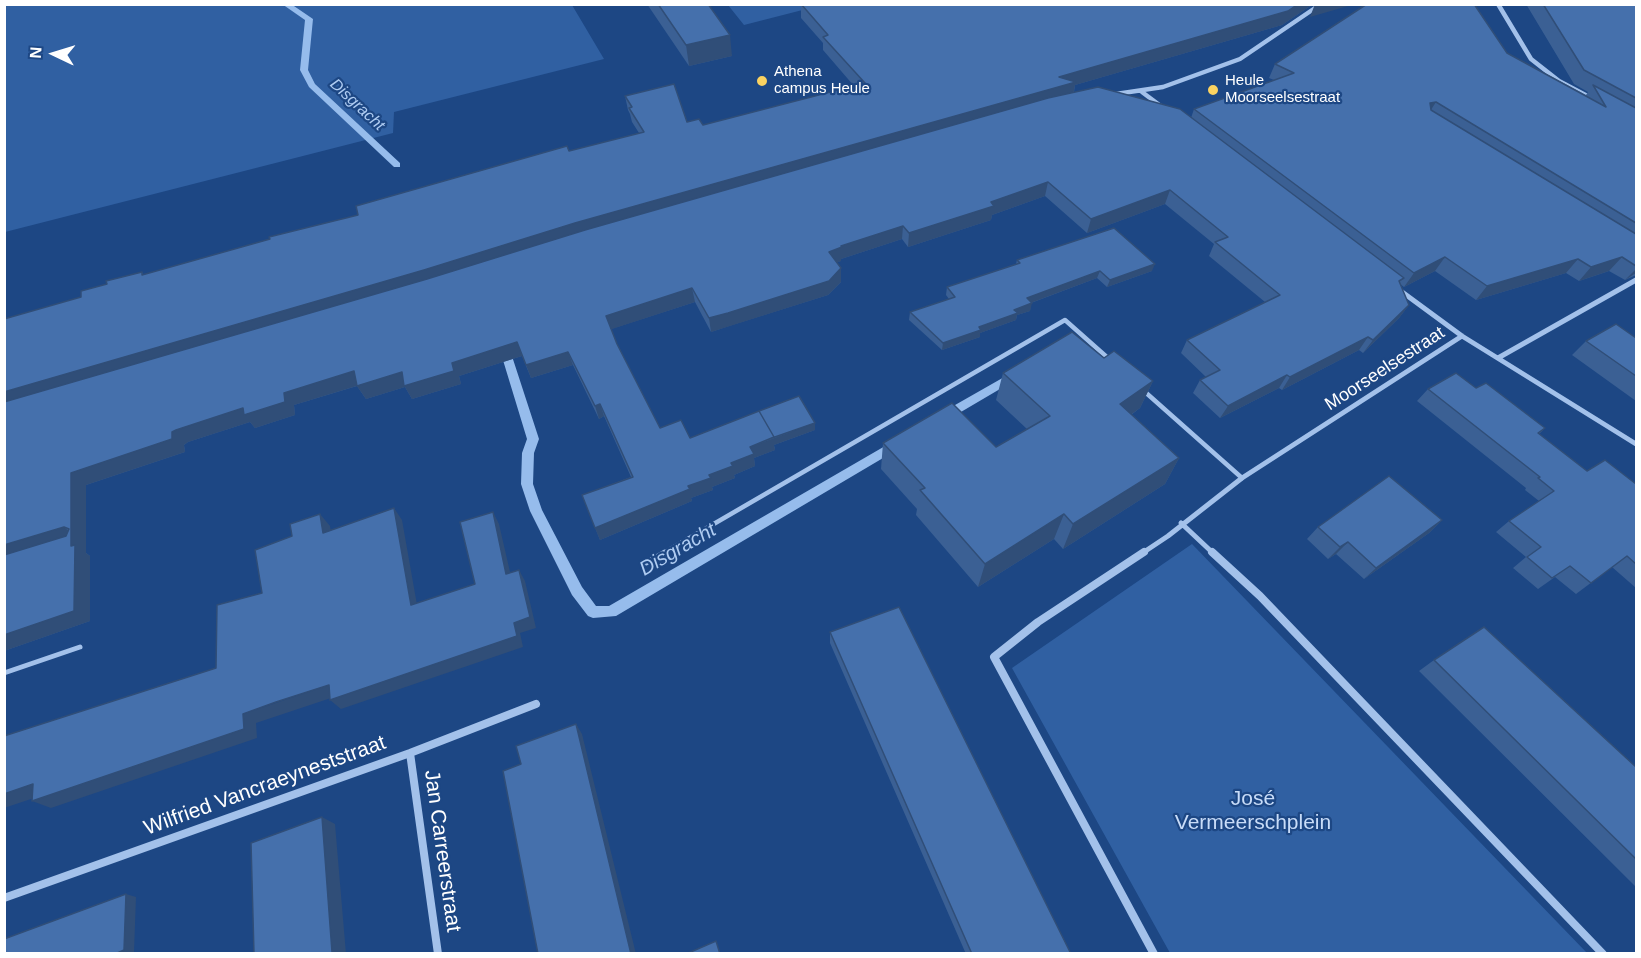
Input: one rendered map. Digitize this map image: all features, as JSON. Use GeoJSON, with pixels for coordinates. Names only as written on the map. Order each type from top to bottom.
{"type":"FeatureCollection","features":[{"type":"Feature","properties":{"kind":"street"},"geometry":{"type":"LineString","coordinates":[[1110,95],[1142,92],[1163,87],[1240,59],[1321,4]]}},
{"type":"Feature","properties":{"kind":"street"},"geometry":{"type":"LineString","coordinates":[[1498,4],[1531,60],[1559,81],[1598,102]]}},
{"type":"Feature","properties":{"kind":"street"},"geometry":{"type":"LineString","coordinates":[[1142,92],[1172,115]]}},
{"type":"Feature","properties":{"kind":"street"},"geometry":{"type":"LineString","coordinates":[[1498,358],[1636,280]]}},
{"type":"Feature","properties":{"kind":"street","name":"Moorseelsestraat"},"geometry":{"type":"LineString","coordinates":[[1181,524],[1242,478],[1462,336],[1397,287]]}},
{"type":"Feature","properties":{"kind":"street"},"geometry":{"type":"LineString","coordinates":[[1462,336],[1636,444]]}},
{"type":"Feature","properties":{"kind":"street"},"geometry":{"type":"LineString","coordinates":[[1154,954],[994,657],[1038,622],[1168,536],[1181,524],[1260,596],[1603,954]]}},
{"type":"Feature","properties":{"kind":"street","name":"Wilfried Vancraeyneststraat"},"geometry":{"type":"LineString","coordinates":[[4,898],[410,753],[536,704]]}},
{"type":"Feature","properties":{"kind":"street","name":"Jan Carreerstraat"},"geometry":{"type":"LineString","coordinates":[[410,753],[438,954]]}},
{"type":"Feature","properties":{"kind":"lane"},"geometry":{"type":"LineString","coordinates":[[646,563],[1065,320],[1110,360]]}},
{"type":"Feature","properties":{"kind":"lane"},"geometry":{"type":"LineString","coordinates":[[1136,384],[1242,478]]}},
{"type":"Feature","properties":{"kind":"lane"},"geometry":{"type":"LineString","coordinates":[[4,673],[80,647]]}},
{"type":"Feature","properties":{"kind":"green space"},"geometry":{"type":"Polygon","coordinates":[[[5,4],[572,5],[604,59],[394,112],[393,133],[5,232],[5,4]]]}},
{"type":"Feature","properties":{"kind":"green space"},"geometry":{"type":"Polygon","coordinates":[[[728,5],[822,5],[744,25],[728,5]]]}},
{"type":"Feature","properties":{"kind":"green space","name":"José Vermeerschplein"},"geometry":{"type":"Polygon","coordinates":[[[1192,544],[1587,953],[1170,953],[1012,668],[1192,544]]]}},
{"type":"Feature","properties":{"kind":"building"},"geometry":{"type":"Polygon","coordinates":[[[658,4],[708,4],[730,35],[686,45],[658,4]]]}},
{"type":"Feature","properties":{"kind":"building"},"geometry":{"type":"Polygon","coordinates":[[[801,4],[1298,4],[1288,11],[1059,77],[1076,82],[575,223],[424,270],[4,392],[4,319],[81,297],[81,291],[107,284],[106,281],[142,272],[142,275],[270,239],[269,237],[358,215],[356,206],[567,146],[569,151],[644,132],[629,108],[632,107],[625,96],[674,84],[687,122],[699,119],[703,125],[865,83],[823,37],[828,35],[801,4]]]}},
{"type":"Feature","properties":{"kind":"building"},"geometry":{"type":"Polygon","coordinates":[[[1367,4],[1474,4],[1507,53],[1606,107],[1593,85],[1636,108],[1636,223],[1436,102],[1430,103],[1431,110],[1636,234],[1636,266],[1622,257],[1591,267],[1578,259],[1487,286],[1445,257],[1414,273],[1194,109],[1294,73],[1275,64],[1367,4]]]}},
{"type":"Feature","properties":{"kind":"building"},"geometry":{"type":"Polygon","coordinates":[[[1543,4],[1636,4],[1636,98],[1584,70],[1543,4]]]}},
{"type":"Feature","properties":{"kind":"building"},"geometry":{"type":"Polygon","coordinates":[[[1098,87],[1180,109],[1404,278],[1399,281],[1409,305],[1373,340],[1368,337],[1228,406],[1200,380],[1220,370],[1187,340],[1280,295],[1215,242],[1228,237],[1170,190],[1091,219],[1048,182],[991,202],[994,206],[909,233],[903,226],[841,246],[829,252],[841,268],[829,281],[728,313],[709,318],[692,288],[606,316],[617,344],[660,428],[681,420],[690,438],[759,411],[774,437],[750,447],[754,454],[731,463],[733,466],[709,475],[711,478],[688,486],[690,489],[595,528],[582,495],[633,477],[600,404],[595,406],[568,352],[526,365],[517,342],[452,363],[454,371],[404,386],[402,372],[357,386],[354,371],[284,393],[285,402],[244,415],[243,408],[176,430],[172,432],[172,439],[71,473],[71,546],[75,545],[74,611],[4,635],[4,555],[66,536],[69,529],[64,527],[4,545],[4,402],[427,279],[585,230],[1048,98],[1098,87]]]}},
{"type":"Feature","properties":{"kind":"building"},"geometry":{"type":"Polygon","coordinates":[[[1114,228],[1155,264],[1110,280],[1100,271],[1027,298],[1032,303],[1014,310],[1018,313],[979,327],[981,330],[943,343],[910,312],[955,297],[947,287],[1020,263],[1017,260],[1114,228]]]}},
{"type":"Feature","properties":{"kind":"building"},"geometry":{"type":"Polygon","coordinates":[[[1616,324],[1636,338],[1636,376],[1586,341],[1616,324]]]}},
{"type":"Feature","properties":{"kind":"building"},"geometry":{"type":"Polygon","coordinates":[[[1072,332],[1104,358],[1114,351],[1153,381],[1120,404],[1179,458],[1073,524],[1064,514],[985,564],[920,490],[925,488],[883,443],[952,403],[996,447],[1050,416],[1003,373],[1072,332]]]}},
{"type":"Feature","properties":{"kind":"building"},"geometry":{"type":"Polygon","coordinates":[[[1456,373],[1476,388],[1486,383],[1545,428],[1538,433],[1587,471],[1605,460],[1636,484],[1636,564],[1627,556],[1591,583],[1570,566],[1552,578],[1527,557],[1541,547],[1509,521],[1554,491],[1538,478],[1540,477],[1428,389],[1456,373]]]}},
{"type":"Feature","properties":{"kind":"building"},"geometry":{"type":"Polygon","coordinates":[[[799,396],[815,423],[772,438],[774,437],[759,411],[799,396]]]}},
{"type":"Feature","properties":{"kind":"building"},"geometry":{"type":"Polygon","coordinates":[[[1389,476],[1442,520],[1376,568],[1348,542],[1340,547],[1318,527],[1389,476]]]}},
{"type":"Feature","properties":{"kind":"building"},"geometry":{"type":"Polygon","coordinates":[[[394,508],[411,605],[475,584],[460,522],[493,512],[506,574],[519,570],[530,617],[514,623],[517,636],[330,700],[329,685],[276,702],[243,714],[244,729],[32,801],[33,784],[4,794],[4,736],[216,668],[217,605],[262,593],[255,550],[292,536],[290,524],[320,514],[323,533],[394,508]]]}},
{"type":"Feature","properties":{"kind":"building"},"geometry":{"type":"Polygon","coordinates":[[[899,607],[1071,954],[972,954],[830,632],[899,607]]]}},
{"type":"Feature","properties":{"kind":"building"},"geometry":{"type":"Polygon","coordinates":[[[1484,627],[1636,767],[1636,859],[1434,660],[1484,627]]]}},
{"type":"Feature","properties":{"kind":"building"},"geometry":{"type":"Polygon","coordinates":[[[576,724],[631,954],[538,954],[503,771],[521,764],[516,746],[576,724]]]}},
{"type":"Feature","properties":{"kind":"building"},"geometry":{"type":"Polygon","coordinates":[[[322,817],[332,952],[337,951],[338,954],[254,954],[251,843],[322,817]]]}},
{"type":"Feature","properties":{"kind":"building"},"geometry":{"type":"Polygon","coordinates":[[[126,894],[124,950],[115,954],[4,954],[4,939],[126,894]]]}},
{"type":"Feature","properties":{"kind":"building"},"geometry":{"type":"Polygon","coordinates":[[[716,941],[720,954],[686,954],[716,941]]]}},
{"type":"Feature","properties":{"kind":"waterway","name":"Disgracht"},"geometry":{"type":"LineString","coordinates":[[285,4],[309,19],[304,70],[312,85],[397,165]]}},
{"type":"Feature","properties":{"kind":"waterway","name":"Disgracht"},"geometry":{"type":"LineString","coordinates":[[504,347],[533,439],[528,453],[527,484],[536,511],[577,591],[593,612],[611,612],[896,445]]}},
{"type":"Feature","properties":{"kind":"waterway","name":"Disgracht"},"geometry":{"type":"LineString","coordinates":[[945,416],[1013,376]]}},
{"type":"Feature","properties":{"kind":"place","name":"Athena campus Heule"},"geometry":{"type":"Point","coordinates":[762,81]}},
{"type":"Feature","properties":{"kind":"place","name":"Heule Moorseelsestraat"},"geometry":{"type":"Point","coordinates":[1213,90]}}]}
